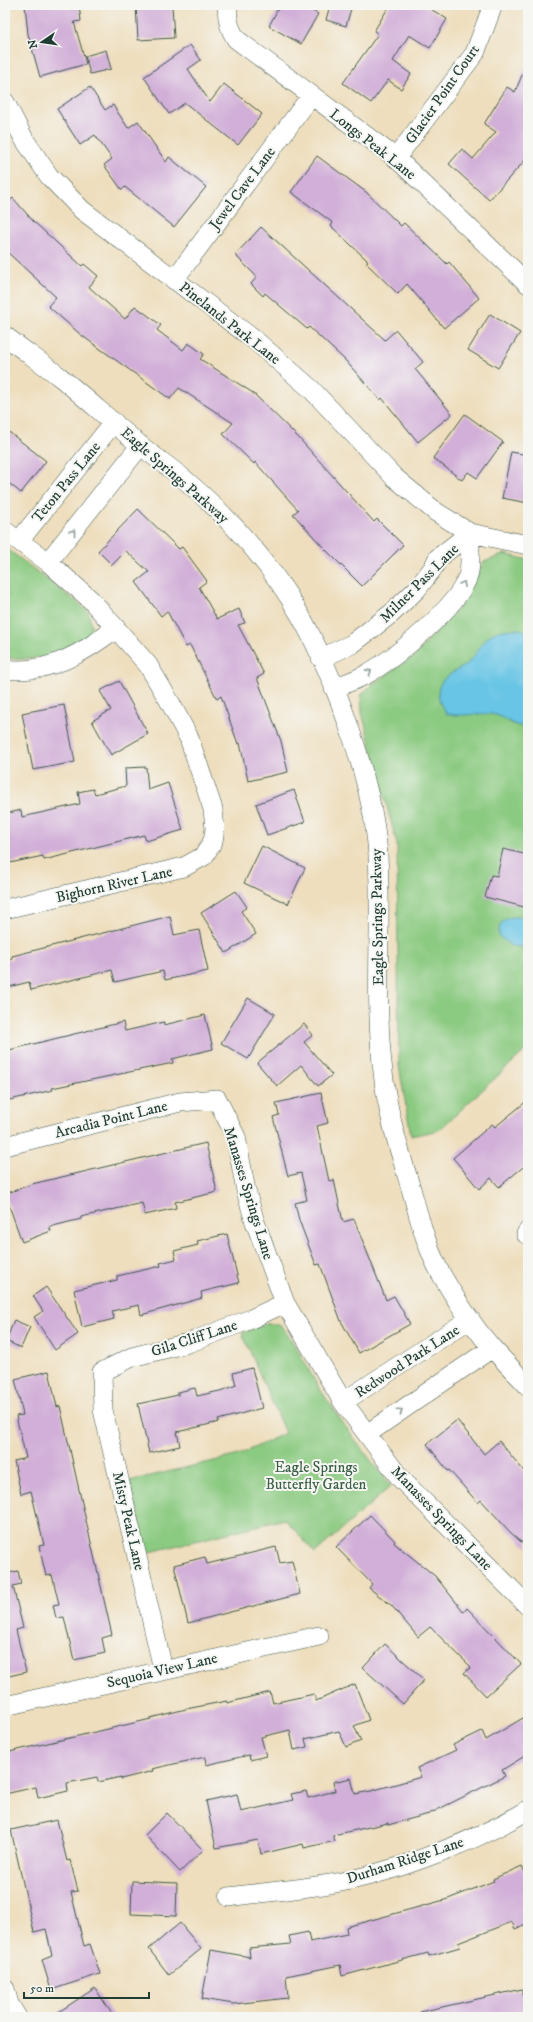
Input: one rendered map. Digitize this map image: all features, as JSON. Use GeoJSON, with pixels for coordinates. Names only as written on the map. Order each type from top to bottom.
{"type":"FeatureCollection","features":[{"type":"Feature","properties":{"kind":"street","name":"Longs Peak Lane"},"geometry":{"type":"LineString","coordinates":[[228,5],[227,13],[229,27],[236,39],[396,158],[528,284]]}},
{"type":"Feature","properties":{"kind":"street","name":"Glacier Point Court"},"geometry":{"type":"LineString","coordinates":[[396,158],[475,53],[494,5]]}},
{"type":"Feature","properties":{"kind":"street","name":"Jewel Cave Lane"},"geometry":{"type":"LineString","coordinates":[[174,280],[311,96]]}},
{"type":"Feature","properties":{"kind":"street","name":"Pinelands Park Lane"},"geometry":{"type":"LineString","coordinates":[[5,102],[24,139],[49,176],[82,210],[256,341],[311,389],[394,477],[436,512],[470,533]]}},
{"type":"Feature","properties":{"kind":"street","name":"Eagle Springs Parkway"},"geometry":{"type":"LineString","coordinates":[[5,336],[57,374],[140,446],[189,483],[227,518],[260,555],[285,590],[302,619],[334,688],[352,736],[362,772],[377,852],[380,913],[379,1032],[388,1113],[425,1236],[442,1277],[470,1319],[492,1348],[528,1386]]}},
{"type":"Feature","properties":{"kind":"street","name":"Teton Pass Lane"},"geometry":{"type":"LineString","coordinates":[[12,536],[114,422]]}},
{"type":"Feature","properties":{"kind":"street"},"geometry":{"type":"LineString","coordinates":[[48,562],[140,446]]}},
{"type":"Feature","properties":{"kind":"street"},"geometry":{"type":"LineString","coordinates":[[470,533],[528,545]]}},
{"type":"Feature","properties":{"kind":"street","name":"Milner Pass Lane"},"geometry":{"type":"LineString","coordinates":[[321,658],[352,644],[392,613],[416,589],[433,568],[438,558],[470,533]]}},
{"type":"Feature","properties":{"kind":"street","name":"Milner Pass Lane"},"geometry":{"type":"LineString","coordinates":[[334,688],[365,675],[397,653],[424,631],[442,612],[463,587],[468,575],[470,533]]}},
{"type":"Feature","properties":{"kind":"street"},"geometry":{"type":"LineString","coordinates":[[5,669],[26,670],[67,660],[98,642],[116,628],[91,600],[48,562],[12,536]]}},
{"type":"Feature","properties":{"kind":"street","name":"Bighorn River Lane"},"geometry":{"type":"LineString","coordinates":[[5,909],[184,867],[204,856],[213,842],[215,829],[213,809],[189,738],[148,665],[116,628]]}},
{"type":"Feature","properties":{"kind":"street","name":"Arcadia Point Lane"},"geometry":{"type":"LineString","coordinates":[[5,1146],[180,1102],[218,1099]]}},
{"type":"Feature","properties":{"kind":"street","name":"Manasses Springs Lane"},"geometry":{"type":"LineString","coordinates":[[218,1099],[236,1137],[246,1191],[255,1222],[286,1303],[344,1402],[400,1478],[463,1543],[528,1606]]}},
{"type":"Feature","properties":{"kind":"street","name":"Gila Cliff Lane"},"geometry":{"type":"LineString","coordinates":[[102,1372],[132,1357],[188,1343],[251,1319],[286,1303]]}},
{"type":"Feature","properties":{"kind":"street","name":"Redwood Park Lane"},"geometry":{"type":"LineString","coordinates":[[344,1402],[470,1319]]}},
{"type":"Feature","properties":{"kind":"street"},"geometry":{"type":"LineString","coordinates":[[368,1434],[492,1348]]}},
{"type":"Feature","properties":{"kind":"street","name":"Misty Peak Lane"},"geometry":{"type":"LineString","coordinates":[[102,1372],[103,1410],[163,1669]]}},
{"type":"Feature","properties":{"kind":"street","name":"Sequoia View Lane"},"geometry":{"type":"LineString","coordinates":[[5,1706],[163,1669],[319,1636]]}},
{"type":"Feature","properties":{"kind":"street","name":"Durham Ridge Lane"},"geometry":{"type":"LineString","coordinates":[[229,1897],[342,1881],[394,1867],[480,1834],[528,1810]]}},
{"type":"Feature","properties":{"kind":"street"},"geometry":{"type":"LineString","coordinates":[[5,1989],[9,2004],[17,2017]]}},
{"type":"Feature","properties":{"kind":"green space"},"geometry":{"type":"Polygon","coordinates":[[[5,547],[88,611],[92,627],[85,641],[68,651],[46,657],[25,659],[5,658],[5,547]]]}},
{"type":"Feature","properties":{"kind":"green space"},"geometry":{"type":"Polygon","coordinates":[[[505,554],[528,560],[528,1048],[439,1130],[411,1136],[399,1066],[397,844],[362,713],[361,695],[372,684],[414,656],[459,607],[484,562],[505,554]]]}},
{"type":"Feature","properties":{"kind":"green space","name":"Eagle Springs Butterfly Garden"},"geometry":{"type":"Polygon","coordinates":[[[265,1324],[279,1324],[286,1332],[320,1389],[337,1414],[363,1451],[391,1486],[315,1553],[285,1519],[146,1553],[129,1481],[239,1455],[285,1433],[242,1333],[265,1324]]]}},
{"type":"Feature","properties":{"kind":"water"},"geometry":{"type":"Polygon","coordinates":[[[520,629],[528,633],[528,727],[516,725],[500,716],[491,714],[447,714],[441,704],[438,694],[444,679],[467,664],[487,638],[492,634],[498,631],[520,629]]]}},
{"type":"Feature","properties":{"kind":"water"},"geometry":{"type":"Polygon","coordinates":[[[513,917],[528,917],[528,939],[522,947],[511,946],[499,936],[500,925],[506,919],[513,917]]]}},
{"type":"Feature","properties":{"kind":"building"},"geometry":{"type":"Polygon","coordinates":[[[25,5],[79,5],[81,21],[74,22],[86,64],[40,77],[28,34],[25,5]]]}},
{"type":"Feature","properties":{"kind":"building"},"geometry":{"type":"Polygon","coordinates":[[[136,5],[172,5],[174,38],[138,40],[136,5]]]}},
{"type":"Feature","properties":{"kind":"building"},"geometry":{"type":"Polygon","coordinates":[[[280,5],[302,5],[318,14],[301,44],[269,26],[280,5]]]}},
{"type":"Feature","properties":{"kind":"building"},"geometry":{"type":"Polygon","coordinates":[[[330,5],[352,5],[346,26],[326,20],[330,5]]]}},
{"type":"Feature","properties":{"kind":"building"},"geometry":{"type":"Polygon","coordinates":[[[390,5],[424,5],[447,19],[430,48],[409,35],[393,61],[411,74],[401,89],[388,80],[371,103],[343,83],[378,34],[374,31],[390,5]]]}},
{"type":"Feature","properties":{"kind":"building"},"geometry":{"type":"Polygon","coordinates":[[[190,45],[201,60],[188,69],[210,102],[224,84],[262,114],[238,145],[185,103],[169,114],[144,77],[190,45]]]}},
{"type":"Feature","properties":{"kind":"building"},"geometry":{"type":"Polygon","coordinates":[[[106,50],[111,69],[90,74],[85,56],[106,50]]]}},
{"type":"Feature","properties":{"kind":"building"},"geometry":{"type":"Polygon","coordinates":[[[528,61],[528,157],[489,200],[449,164],[462,149],[473,159],[496,132],[484,124],[507,87],[515,92],[528,61]]]}},
{"type":"Feature","properties":{"kind":"building"},"geometry":{"type":"Polygon","coordinates":[[[90,87],[105,110],[113,105],[128,128],[138,121],[166,162],[169,157],[206,187],[174,227],[125,187],[122,190],[104,165],[112,159],[95,135],[80,145],[57,109],[90,87]]]}},
{"type":"Feature","properties":{"kind":"building"},"geometry":{"type":"Polygon","coordinates":[[[317,156],[366,192],[401,226],[404,223],[447,264],[449,262],[479,298],[444,328],[407,284],[398,294],[366,263],[368,261],[331,226],[333,223],[291,192],[317,156]]]}},
{"type":"Feature","properties":{"kind":"building"},"geometry":{"type":"Polygon","coordinates":[[[13,198],[33,221],[82,266],[84,264],[98,276],[89,287],[125,319],[135,306],[161,325],[157,330],[183,350],[188,343],[204,354],[200,359],[253,393],[297,436],[374,522],[377,519],[403,545],[362,586],[293,514],[298,510],[255,462],[254,464],[223,434],[233,423],[179,388],[170,399],[81,335],[48,306],[56,297],[5,250],[5,205],[13,198]]]}},
{"type":"Feature","properties":{"kind":"building"},"geometry":{"type":"Polygon","coordinates":[[[261,227],[385,340],[396,330],[423,362],[415,369],[452,414],[418,442],[382,398],[380,400],[345,360],[309,327],[307,329],[265,293],[263,296],[251,284],[257,277],[235,255],[261,227]]]}},
{"type":"Feature","properties":{"kind":"building"},"geometry":{"type":"Polygon","coordinates":[[[490,314],[520,333],[498,368],[468,350],[490,314]]]}},
{"type":"Feature","properties":{"kind":"building"},"geometry":{"type":"Polygon","coordinates":[[[465,414],[503,442],[477,478],[468,472],[462,480],[433,458],[465,414]]]}},
{"type":"Feature","properties":{"kind":"building"},"geometry":{"type":"Polygon","coordinates":[[[5,429],[46,461],[21,493],[5,480],[5,429]]]}},
{"type":"Feature","properties":{"kind":"building"},"geometry":{"type":"Polygon","coordinates":[[[511,452],[528,455],[528,503],[502,498],[511,452]]]}},
{"type":"Feature","properties":{"kind":"building"},"geometry":{"type":"Polygon","coordinates":[[[138,509],[179,549],[182,547],[207,581],[199,587],[217,619],[239,609],[245,623],[238,625],[264,674],[257,678],[281,741],[288,772],[248,781],[240,743],[238,744],[221,696],[217,699],[190,645],[186,647],[167,611],[161,616],[136,582],[149,572],[126,551],[112,565],[98,551],[138,509]]]}},
{"type":"Feature","properties":{"kind":"building"},"geometry":{"type":"Polygon","coordinates":[[[119,681],[148,734],[111,755],[92,721],[111,710],[100,691],[119,681]]]}},
{"type":"Feature","properties":{"kind":"building"},"geometry":{"type":"Polygon","coordinates":[[[64,705],[75,762],[33,770],[22,713],[64,705]]]}},
{"type":"Feature","properties":{"kind":"building"},"geometry":{"type":"Polygon","coordinates":[[[146,767],[148,790],[168,783],[183,830],[146,841],[144,835],[44,860],[43,856],[5,864],[5,814],[21,810],[22,817],[80,804],[78,792],[93,789],[95,794],[126,786],[125,768],[146,767]]]}},
{"type":"Feature","properties":{"kind":"building"},"geometry":{"type":"Polygon","coordinates":[[[294,790],[305,822],[267,835],[256,804],[294,790]]]}},
{"type":"Feature","properties":{"kind":"building"},"geometry":{"type":"Polygon","coordinates":[[[262,846],[305,868],[288,904],[244,883],[262,846]]]}},
{"type":"Feature","properties":{"kind":"building"},"geometry":{"type":"Polygon","coordinates":[[[503,849],[528,855],[528,889],[524,907],[485,897],[491,875],[497,876],[503,849]]]}},
{"type":"Feature","properties":{"kind":"building"},"geometry":{"type":"Polygon","coordinates":[[[236,891],[247,907],[241,911],[256,934],[226,953],[201,913],[236,891]]]}},
{"type":"Feature","properties":{"kind":"building"},"geometry":{"type":"Polygon","coordinates":[[[170,916],[174,935],[199,930],[208,971],[165,980],[163,971],[115,982],[112,970],[31,990],[29,982],[5,988],[5,960],[12,959],[12,956],[170,916]]]}},
{"type":"Feature","properties":{"kind":"building"},"geometry":{"type":"Polygon","coordinates":[[[248,998],[275,1014],[248,1059],[221,1043],[248,998]]]}},
{"type":"Feature","properties":{"kind":"building"},"geometry":{"type":"Polygon","coordinates":[[[205,1015],[213,1049],[172,1059],[173,1063],[52,1088],[53,1090],[5,1101],[5,1051],[123,1022],[125,1031],[164,1022],[164,1025],[205,1015]]]}},
{"type":"Feature","properties":{"kind":"building"},"geometry":{"type":"Polygon","coordinates":[[[304,1024],[313,1035],[304,1042],[332,1075],[318,1086],[301,1065],[277,1086],[257,1063],[304,1024]]]}},
{"type":"Feature","properties":{"kind":"building"},"geometry":{"type":"Polygon","coordinates":[[[321,1093],[328,1123],[317,1126],[329,1181],[334,1180],[343,1222],[354,1219],[386,1300],[394,1296],[410,1324],[359,1353],[341,1321],[320,1264],[316,1265],[299,1220],[295,1203],[307,1200],[301,1173],[288,1176],[273,1117],[279,1115],[276,1103],[321,1093]]]}},
{"type":"Feature","properties":{"kind":"building"},"geometry":{"type":"Polygon","coordinates":[[[528,1100],[528,1163],[499,1187],[491,1178],[479,1189],[453,1158],[492,1124],[495,1127],[528,1100]]]}},
{"type":"Feature","properties":{"kind":"building"},"geometry":{"type":"Polygon","coordinates":[[[206,1143],[217,1192],[175,1202],[176,1208],[145,1215],[142,1203],[81,1217],[81,1219],[49,1227],[51,1231],[22,1242],[5,1194],[32,1184],[206,1143]]]}},
{"type":"Feature","properties":{"kind":"building"},"geometry":{"type":"Polygon","coordinates":[[[227,1234],[239,1283],[201,1292],[202,1298],[141,1315],[139,1305],[112,1311],[114,1319],[82,1327],[74,1290],[117,1280],[117,1276],[161,1266],[160,1263],[176,1259],[174,1251],[198,1245],[197,1241],[227,1234]]]}},
{"type":"Feature","properties":{"kind":"building"},"geometry":{"type":"Polygon","coordinates":[[[46,1287],[78,1334],[55,1350],[34,1317],[43,1311],[33,1296],[46,1287]]]}},
{"type":"Feature","properties":{"kind":"building"},"geometry":{"type":"Polygon","coordinates":[[[14,1320],[30,1327],[21,1348],[6,1341],[14,1320]]]}},
{"type":"Feature","properties":{"kind":"building"},"geometry":{"type":"Polygon","coordinates":[[[252,1368],[262,1408],[218,1420],[219,1422],[177,1432],[180,1446],[149,1453],[138,1404],[178,1395],[178,1392],[195,1388],[197,1396],[224,1390],[236,1385],[233,1373],[252,1368]]]}},
{"type":"Feature","properties":{"kind":"building"},"geometry":{"type":"Polygon","coordinates":[[[49,1371],[57,1407],[60,1406],[112,1635],[102,1638],[105,1653],[74,1660],[64,1617],[56,1618],[53,1605],[59,1604],[52,1575],[46,1576],[39,1546],[44,1545],[31,1491],[21,1494],[14,1461],[26,1458],[16,1416],[23,1415],[15,1379],[49,1371]]]}},
{"type":"Feature","properties":{"kind":"building"},"geometry":{"type":"Polygon","coordinates":[[[457,1420],[484,1454],[499,1441],[528,1476],[528,1548],[510,1532],[481,1500],[478,1503],[449,1470],[448,1471],[427,1444],[457,1420]]]}},
{"type":"Feature","properties":{"kind":"building"},"geometry":{"type":"Polygon","coordinates":[[[370,1515],[395,1541],[394,1543],[435,1576],[464,1612],[467,1608],[521,1664],[486,1696],[464,1673],[471,1667],[430,1627],[418,1637],[391,1605],[369,1588],[372,1584],[336,1547],[370,1515]]]}},
{"type":"Feature","properties":{"kind":"building"},"geometry":{"type":"Polygon","coordinates":[[[276,1547],[280,1563],[292,1561],[300,1594],[188,1623],[174,1565],[205,1557],[207,1564],[276,1547]]]}},
{"type":"Feature","properties":{"kind":"building"},"geometry":{"type":"Polygon","coordinates":[[[18,1571],[21,1584],[13,1586],[23,1628],[16,1630],[26,1672],[5,1677],[5,1574],[18,1571]]]}},
{"type":"Feature","properties":{"kind":"building"},"geometry":{"type":"Polygon","coordinates":[[[385,1644],[424,1680],[403,1704],[363,1668],[385,1644]]]}},
{"type":"Feature","properties":{"kind":"building"},"geometry":{"type":"Polygon","coordinates":[[[355,1684],[369,1720],[354,1726],[361,1741],[346,1747],[339,1731],[305,1739],[307,1747],[294,1750],[290,1730],[261,1737],[266,1756],[250,1760],[249,1755],[206,1765],[205,1757],[152,1769],[153,1771],[121,1779],[121,1777],[98,1782],[97,1777],[67,1783],[68,1791],[38,1798],[36,1787],[5,1794],[5,1753],[151,1719],[150,1718],[186,1709],[227,1701],[227,1703],[270,1692],[273,1703],[314,1694],[316,1701],[355,1684]]]}},
{"type":"Feature","properties":{"kind":"building"},"geometry":{"type":"Polygon","coordinates":[[[523,1718],[528,1726],[528,1754],[502,1770],[505,1776],[429,1814],[388,1825],[388,1823],[333,1835],[335,1841],[304,1848],[303,1844],[261,1854],[258,1840],[216,1848],[206,1801],[237,1794],[241,1812],[293,1800],[291,1794],[306,1791],[308,1798],[335,1791],[333,1782],[351,1778],[355,1794],[371,1791],[421,1777],[417,1768],[456,1750],[453,1745],[482,1731],[486,1740],[523,1718]]]}},
{"type":"Feature","properties":{"kind":"building"},"geometry":{"type":"Polygon","coordinates":[[[167,1813],[203,1850],[180,1872],[145,1835],[167,1813]]]}},
{"type":"Feature","properties":{"kind":"building"},"geometry":{"type":"Polygon","coordinates":[[[57,1820],[67,1861],[70,1860],[78,1891],[71,1892],[84,1946],[90,1944],[100,1974],[51,1990],[42,1960],[52,1956],[46,1929],[34,1932],[11,1830],[57,1820]]]}},
{"type":"Feature","properties":{"kind":"building"},"geometry":{"type":"Polygon","coordinates":[[[522,1866],[528,1879],[528,1923],[515,1929],[512,1922],[458,1943],[460,1947],[429,1956],[428,1953],[342,1976],[340,1965],[286,1976],[288,1998],[234,2004],[202,1999],[211,1950],[250,1957],[249,1948],[291,1944],[289,1936],[308,1932],[310,1942],[347,1934],[346,1927],[448,1899],[494,1881],[493,1879],[522,1866]]]}},
{"type":"Feature","properties":{"kind":"building"},"geometry":{"type":"Polygon","coordinates":[[[132,1881],[177,1883],[176,1916],[131,1914],[132,1881]]]}},
{"type":"Feature","properties":{"kind":"building"},"geometry":{"type":"Polygon","coordinates":[[[180,1923],[201,1949],[169,1975],[149,1949],[180,1923]]]}},
{"type":"Feature","properties":{"kind":"building"},"geometry":{"type":"Polygon","coordinates":[[[95,1988],[114,2017],[51,2017],[95,1988]]]}},
{"type":"Feature","properties":{"kind":"building"},"geometry":{"type":"Polygon","coordinates":[[[522,1989],[528,2017],[421,2017],[420,2012],[522,1989]]]}}]}
